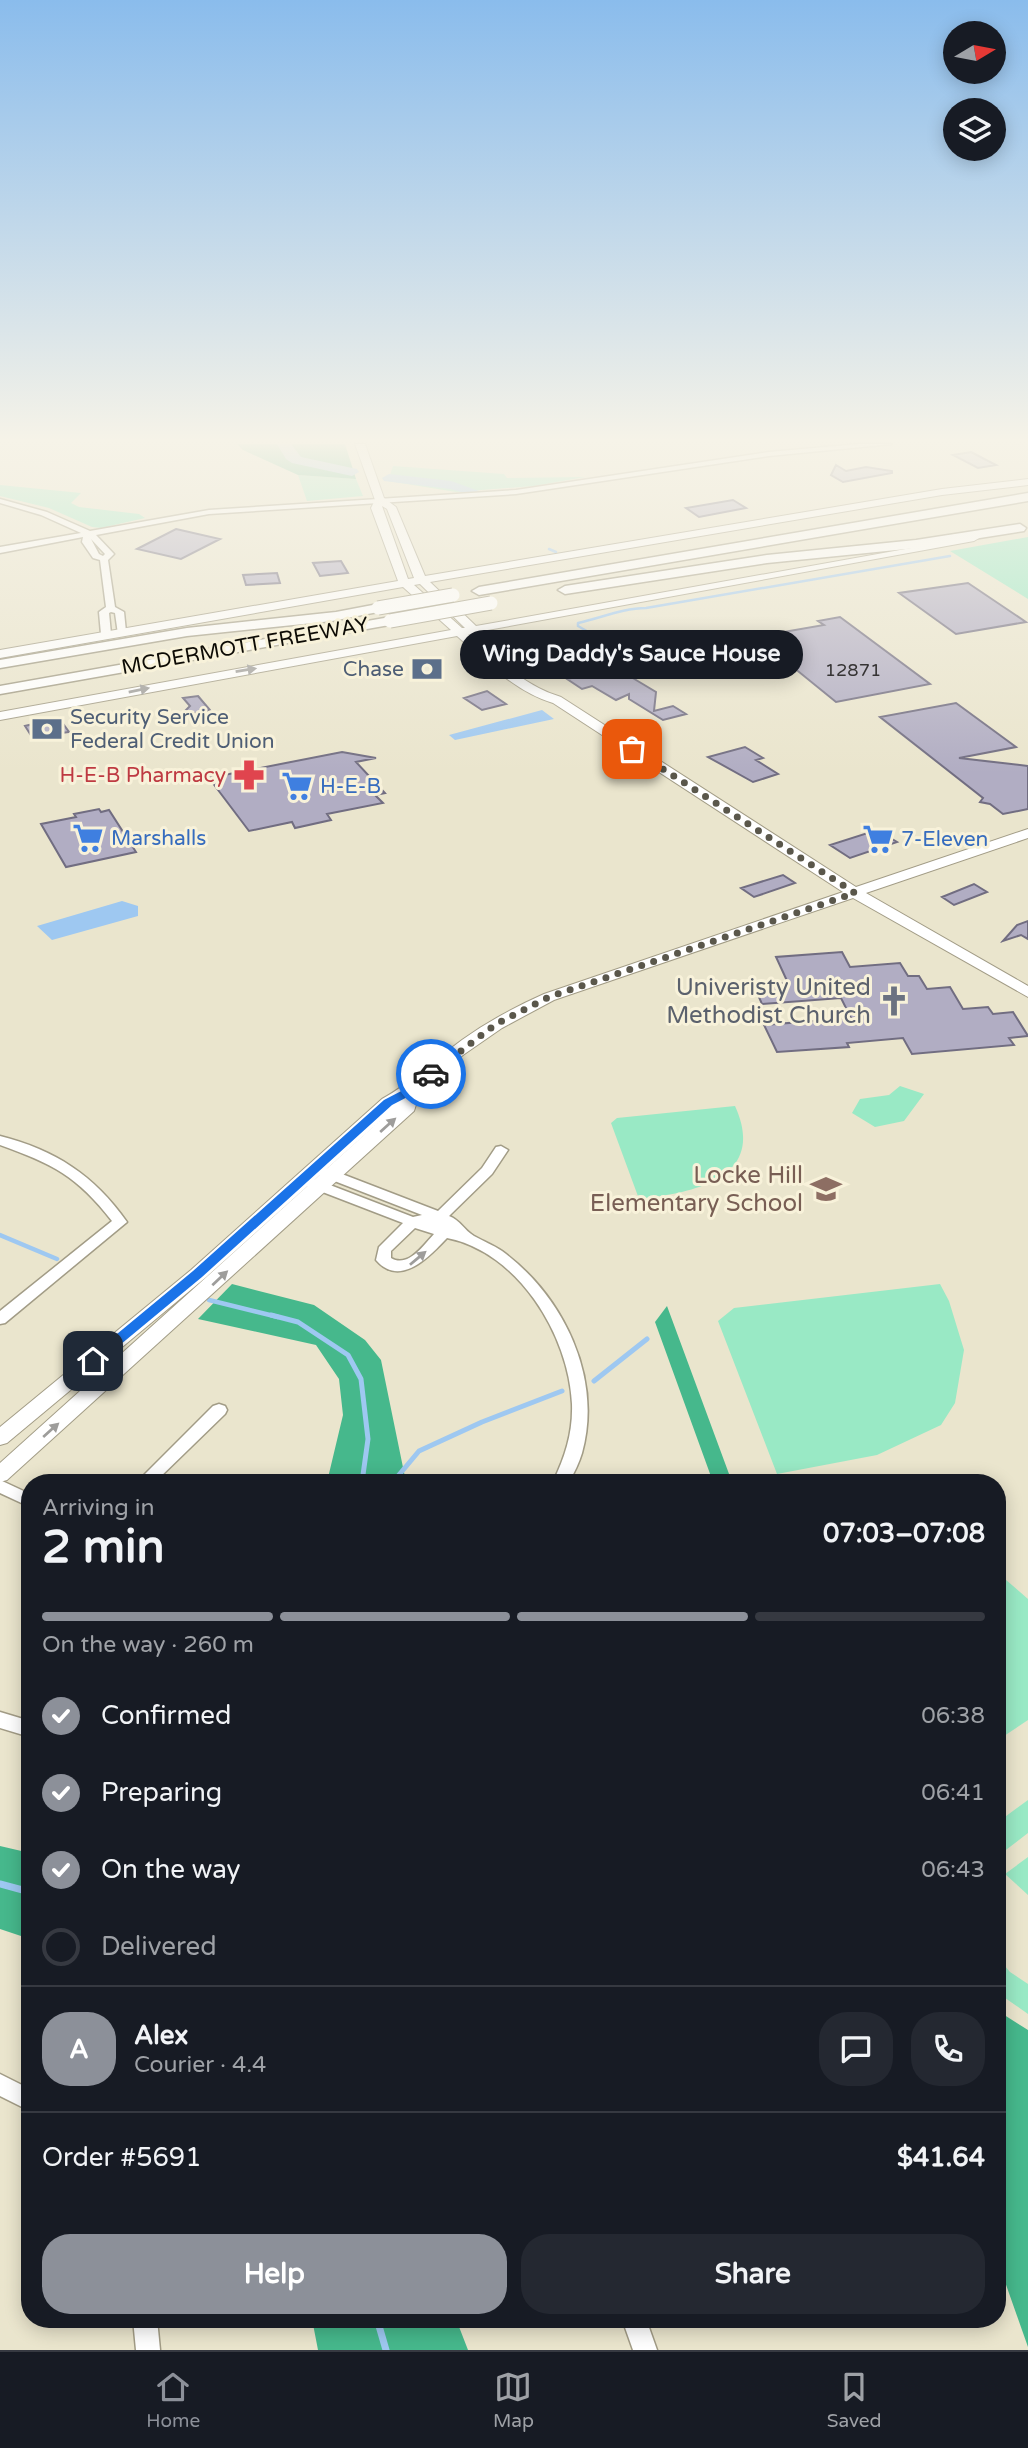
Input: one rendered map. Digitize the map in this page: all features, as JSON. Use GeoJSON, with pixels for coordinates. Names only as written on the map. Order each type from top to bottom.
{"type":"FeatureCollection","features":[{"type":"Feature","properties":{"kind":"highway","name":"MCDERMOTT FREEWAY"},"geometry":{"type":"LineString","coordinates":[[0,676],[692,554]]}},
{"type":"Feature","properties":{"kind":"highway","name":"MCDERMOTT FREEWAY"},"geometry":{"type":"LineString","coordinates":[[0,690],[770,554]]}},
{"type":"Feature","properties":{"kind":"highway"},"geometry":{"type":"LineString","coordinates":[[565,590],[767,559],[820,554]]}},
{"type":"Feature","properties":{"kind":"highway"},"geometry":{"type":"LineString","coordinates":[[0,664],[187,632],[337,616]]}},
{"type":"Feature","properties":{"kind":"highway"},"geometry":{"type":"LineString","coordinates":[[0,698],[140,664]]}},
{"type":"Feature","properties":{"kind":"main road"},"geometry":{"type":"LineString","coordinates":[[393,554],[404,583],[476,649],[543,696],[557,700],[855,893],[1028,992]]}},
{"type":"Feature","properties":{"kind":"main road"},"geometry":{"type":"LineString","coordinates":[[408,554],[422,580],[475,631],[556,692],[557,700]]}},
{"type":"Feature","properties":{"kind":"main road"},"geometry":{"type":"LineString","coordinates":[[0,654],[578,554]]}},
{"type":"Feature","properties":{"kind":"main road"},"geometry":{"type":"LineString","coordinates":[[0,716],[475,631],[883,554]]}},
{"type":"Feature","properties":{"kind":"main road"},"geometry":{"type":"LineString","coordinates":[[410,559],[420,568],[430,570],[476,571]]}},
{"type":"Feature","properties":{"kind":"main road"},"geometry":{"type":"LineString","coordinates":[[366,589],[387,579],[398,567]]}},
{"type":"Feature","properties":{"kind":"main road"},"geometry":{"type":"LineString","coordinates":[[476,571],[451,582],[446,586],[448,590],[475,615],[489,621],[522,622]]}},
{"type":"Feature","properties":{"kind":"main road"},"geometry":{"type":"LineString","coordinates":[[366,589],[402,594],[431,621],[433,626],[429,631],[407,643]]}},
{"type":"Feature","properties":{"kind":"main road"},"geometry":{"type":"LineString","coordinates":[[494,643],[522,622]]}},
{"type":"Feature","properties":{"kind":"main road"},"geometry":{"type":"LineString","coordinates":[[407,643],[452,642],[476,649]]}},
{"type":"Feature","properties":{"kind":"main road"},"geometry":{"type":"LineString","coordinates":[[0,1438],[316,1177],[408,1107],[413,1090],[481,1034],[549,997],[1028,834]]}},
{"type":"Feature","properties":{"kind":"main road"},"geometry":{"type":"LineString","coordinates":[[0,1475],[316,1177]]}},
{"type":"Feature","properties":{"kind":"street"},"geometry":{"type":"LineString","coordinates":[[94,554],[104,559],[111,608]]}},
{"type":"Feature","properties":{"kind":"street"},"geometry":{"type":"LineString","coordinates":[[111,608],[120,612],[121,632]]}},
{"type":"Feature","properties":{"kind":"street"},"geometry":{"type":"LineString","coordinates":[[106,634],[104,612],[111,608]]}},
{"type":"Feature","properties":{"kind":"street"},"geometry":{"type":"LineString","coordinates":[[0,1140],[72,1169],[88,1181],[120,1222],[0,1319]]}},
{"type":"Feature","properties":{"kind":"street"},"geometry":{"type":"LineString","coordinates":[[443,1233],[415,1263],[399,1267],[389,1265],[383,1260],[384,1250],[413,1221],[440,1217],[487,1171],[502,1150]]}},
{"type":"Feature","properties":{"kind":"street"},"geometry":{"type":"LineString","coordinates":[[316,1177],[452,1222],[467,1238],[501,1258],[536,1292],[551,1312],[573,1356],[579,1403],[578,1428],[574,1453],[565,1474]]}},
{"type":"Feature","properties":{"kind":"street"},"geometry":{"type":"LineString","coordinates":[[316,1177],[413,1221],[443,1233],[467,1238]]}},
{"type":"Feature","properties":{"kind":"street"},"geometry":{"type":"LineString","coordinates":[[440,1217],[443,1233]]}},
{"type":"Feature","properties":{"kind":"street"},"geometry":{"type":"LineString","coordinates":[[153,1474],[219,1410]]}},
{"type":"Feature","properties":{"kind":"street"},"geometry":{"type":"LineString","coordinates":[[0,1486],[21,1496]]}},
{"type":"Feature","properties":{"kind":"street"},"geometry":{"type":"LineString","coordinates":[[0,1720],[21,1726]]}},
{"type":"Feature","properties":{"kind":"street"},"geometry":{"type":"LineString","coordinates":[[0,2084],[21,2096]]}},
{"type":"Feature","properties":{"kind":"street"},"geometry":{"type":"LineString","coordinates":[[146,2328],[148,2350]]}},
{"type":"Feature","properties":{"kind":"street"},"geometry":{"type":"LineString","coordinates":[[637,2328],[645,2350]]}},
{"type":"Feature","properties":{"kind":"green space"},"geometry":{"type":"Polygon","coordinates":[[[954,554],[1028,554],[1028,599],[954,554]]]}},
{"type":"Feature","properties":{"kind":"green space"},"geometry":{"type":"Polygon","coordinates":[[[900,1086],[924,1094],[904,1121],[875,1127],[852,1113],[860,1099],[889,1095],[900,1086]]]}},
{"type":"Feature","properties":{"kind":"green space"},"geometry":{"type":"Polygon","coordinates":[[[735,1106],[743,1131],[742,1150],[733,1166],[720,1178],[702,1186],[639,1199],[611,1123],[617,1118],[735,1106]]]}},
{"type":"Feature","properties":{"kind":"green space"},"geometry":{"type":"Polygon","coordinates":[[[232,1284],[314,1305],[365,1340],[381,1360],[404,1474],[329,1474],[343,1415],[339,1379],[316,1345],[198,1319],[232,1284]]]}},
{"type":"Feature","properties":{"kind":"green space"},"geometry":{"type":"Polygon","coordinates":[[[940,1284],[949,1301],[964,1350],[955,1403],[941,1425],[877,1455],[777,1474],[718,1321],[734,1308],[940,1284]]]}},
{"type":"Feature","properties":{"kind":"green space"},"geometry":{"type":"Polygon","coordinates":[[[667,1306],[729,1474],[710,1474],[655,1322],[667,1306]]]}},
{"type":"Feature","properties":{"kind":"green space"},"geometry":{"type":"Polygon","coordinates":[[[1006,1580],[1028,1599],[1028,1720],[1006,1735],[1006,1580]]]}},
{"type":"Feature","properties":{"kind":"green space"},"geometry":{"type":"Polygon","coordinates":[[[1028,1800],[1028,1833],[1006,1850],[1006,1816],[1028,1800]]]}},
{"type":"Feature","properties":{"kind":"green space"},"geometry":{"type":"Polygon","coordinates":[[[0,1846],[21,1851],[21,1936],[0,1929],[0,1846]]]}},
{"type":"Feature","properties":{"kind":"green space"},"geometry":{"type":"Polygon","coordinates":[[[1028,1857],[1028,1895],[1006,1875],[1028,1857]]]}},
{"type":"Feature","properties":{"kind":"green space"},"geometry":{"type":"Polygon","coordinates":[[[1006,1967],[1028,1984],[1028,2014],[1006,1999],[1006,1967]]]}},
{"type":"Feature","properties":{"kind":"green space"},"geometry":{"type":"Polygon","coordinates":[[[1006,2016],[1028,2030],[1028,2347],[1006,2285],[1006,2016]]]}},
{"type":"Feature","properties":{"kind":"green space"},"geometry":{"type":"Polygon","coordinates":[[[314,2328],[459,2328],[468,2350],[318,2350],[314,2328]]]}},
{"type":"Feature","properties":{"kind":"water"},"geometry":{"type":"Polygon","coordinates":[[[542,710],[554,719],[455,740],[449,735],[542,710]]]}},
{"type":"Feature","properties":{"kind":"water"},"geometry":{"type":"Polygon","coordinates":[[[122,901],[138,906],[138,916],[52,940],[37,926],[122,901]]]}},
{"type":"Feature","properties":{"kind":"building"},"geometry":{"type":"Polygon","coordinates":[[[158,554],[191,554],[181,559],[158,554]]]}},
{"type":"Feature","properties":{"kind":"building"},"geometry":{"type":"Polygon","coordinates":[[[341,561],[348,573],[320,576],[313,563],[341,561]]]}},
{"type":"Feature","properties":{"kind":"building"},"geometry":{"type":"Polygon","coordinates":[[[277,573],[280,583],[246,585],[243,575],[277,573]]]}},
{"type":"Feature","properties":{"kind":"building"},"geometry":{"type":"Polygon","coordinates":[[[968,583],[1026,622],[956,634],[899,593],[968,583]]]}},
{"type":"Feature","properties":{"kind":"building"},"geometry":{"type":"Polygon","coordinates":[[[840,617],[930,684],[836,702],[777,654],[774,655],[755,637],[824,625],[818,621],[840,617]]]}},
{"type":"Feature","properties":{"kind":"building"},"geometry":{"type":"Polygon","coordinates":[[[561,641],[587,646],[571,663],[544,659],[561,641]]]}},
{"type":"Feature","properties":{"kind":"building"},"geometry":{"type":"Polygon","coordinates":[[[616,668],[656,692],[654,711],[673,706],[686,714],[663,720],[629,699],[629,694],[616,700],[592,686],[582,689],[567,679],[616,668]]]}},
{"type":"Feature","properties":{"kind":"building"},"geometry":{"type":"Polygon","coordinates":[[[487,691],[506,704],[482,710],[464,698],[487,691]]]}},
{"type":"Feature","properties":{"kind":"building"},"geometry":{"type":"Polygon","coordinates":[[[198,696],[210,710],[180,716],[190,706],[183,698],[198,696]]]}},
{"type":"Feature","properties":{"kind":"building"},"geometry":{"type":"Polygon","coordinates":[[[956,703],[1016,747],[959,758],[1028,766],[1028,809],[1003,814],[990,804],[980,802],[983,798],[880,717],[956,703]]]}},
{"type":"Feature","properties":{"kind":"building","name":"Security Service Federal Credit Union"},"geometry":{"type":"Polygon","coordinates":[[[59,718],[69,732],[32,737],[25,726],[59,718]]]}},
{"type":"Feature","properties":{"kind":"building"},"geometry":{"type":"Polygon","coordinates":[[[745,747],[763,758],[756,760],[778,774],[753,782],[708,757],[745,747]]]}},
{"type":"Feature","properties":{"kind":"building","name":"H-E-B"},"geometry":{"type":"Polygon","coordinates":[[[342,752],[376,758],[356,762],[385,793],[375,795],[383,803],[327,814],[331,820],[295,828],[292,822],[249,831],[209,778],[342,752]]]}},
{"type":"Feature","properties":{"kind":"building","name":"Marshalls"},"geometry":{"type":"Polygon","coordinates":[[[99,809],[101,812],[109,810],[136,852],[66,867],[41,824],[99,809]]]}},
{"type":"Feature","properties":{"kind":"building"},"geometry":{"type":"Polygon","coordinates":[[[877,830],[897,842],[850,858],[830,845],[877,830]]]}},
{"type":"Feature","properties":{"kind":"building"},"geometry":{"type":"Polygon","coordinates":[[[783,875],[795,883],[754,897],[741,888],[783,875]]]}},
{"type":"Feature","properties":{"kind":"building"},"geometry":{"type":"Polygon","coordinates":[[[974,884],[987,892],[954,905],[942,897],[974,884]]]}},
{"type":"Feature","properties":{"kind":"building"},"geometry":{"type":"Polygon","coordinates":[[[1028,921],[1028,939],[1021,935],[1003,941],[1017,925],[1028,921]]]}},
{"type":"Feature","properties":{"kind":"building","name":"Univeristy United Methodist Church"},"geometry":{"type":"Polygon","coordinates":[[[842,952],[850,967],[900,963],[908,976],[919,976],[927,989],[950,987],[963,1009],[988,1007],[993,1014],[1013,1012],[1028,1036],[1009,1038],[1014,1045],[912,1054],[903,1038],[847,1043],[849,1047],[777,1052],[764,1025],[851,1018],[841,998],[762,1004],[754,986],[788,983],[776,957],[842,952]]]}},
{"type":"Feature","properties":{"kind":"waterway"},"geometry":{"type":"LineString","coordinates":[[590,633],[578,626],[578,623],[629,610],[950,556]]}},
{"type":"Feature","properties":{"kind":"waterway"},"geometry":{"type":"LineString","coordinates":[[0,1235],[57,1259]]}},
{"type":"Feature","properties":{"kind":"waterway"},"geometry":{"type":"LineString","coordinates":[[209,1300],[278,1317]]}},
{"type":"Feature","properties":{"kind":"waterway"},"geometry":{"type":"LineString","coordinates":[[271,1315],[298,1322],[348,1355],[361,1379],[368,1439],[363,1474]]}},
{"type":"Feature","properties":{"kind":"waterway"},"geometry":{"type":"LineString","coordinates":[[594,1381],[647,1339]]}},
{"type":"Feature","properties":{"kind":"waterway"},"geometry":{"type":"LineString","coordinates":[[400,1474],[419,1451],[482,1422],[562,1391]]}},
{"type":"Feature","properties":{"kind":"waterway"},"geometry":{"type":"LineString","coordinates":[[0,1884],[21,1890]]}},
{"type":"Feature","properties":{"kind":"waterway"},"geometry":{"type":"LineString","coordinates":[[380,2328],[386,2350]]}},
{"type":"Feature","properties":{"kind":"way so far"},"geometry":{"type":"LineString","coordinates":[[431,1074],[496,1024],[549,997],[855,893],[632,749]]}},
{"type":"Feature","properties":{"kind":"place","name":"Chase"},"geometry":{"type":"Point","coordinates":[427,669]}},
{"type":"Feature","properties":{"kind":"place","name":"Security Service Federal Credit Union"},"geometry":{"type":"Point","coordinates":[47,729]}},
{"type":"Feature","properties":{"kind":"place","name":"Wing Daddy's Sauce House"},"geometry":{"type":"Point","coordinates":[632,749]}},
{"type":"Feature","properties":{"kind":"place","name":"H-E-B Pharmacy"},"geometry":{"type":"Point","coordinates":[249,775]}},
{"type":"Feature","properties":{"kind":"place","name":"H-E-B"},"geometry":{"type":"Point","coordinates":[297,786]}},
{"type":"Feature","properties":{"kind":"place","name":"Marshalls"},"geometry":{"type":"Point","coordinates":[88,838]}},
{"type":"Feature","properties":{"kind":"place","name":"7-Eleven"},"geometry":{"type":"Point","coordinates":[878,839]}},
{"type":"Feature","properties":{"kind":"place","name":"Univeristy United Methodist Church"},"geometry":{"type":"Point","coordinates":[894,1001]}},
{"type":"Feature","properties":{"kind":"place","name":"Locke Hill Elementary School"},"geometry":{"type":"Point","coordinates":[826,1189]}},
{"type":"Feature","properties":{"kind":"route"},"geometry":{"type":"LineString","coordinates":[[93,1361],[198,1274],[388,1103],[413,1090],[431,1074]]}}]}
